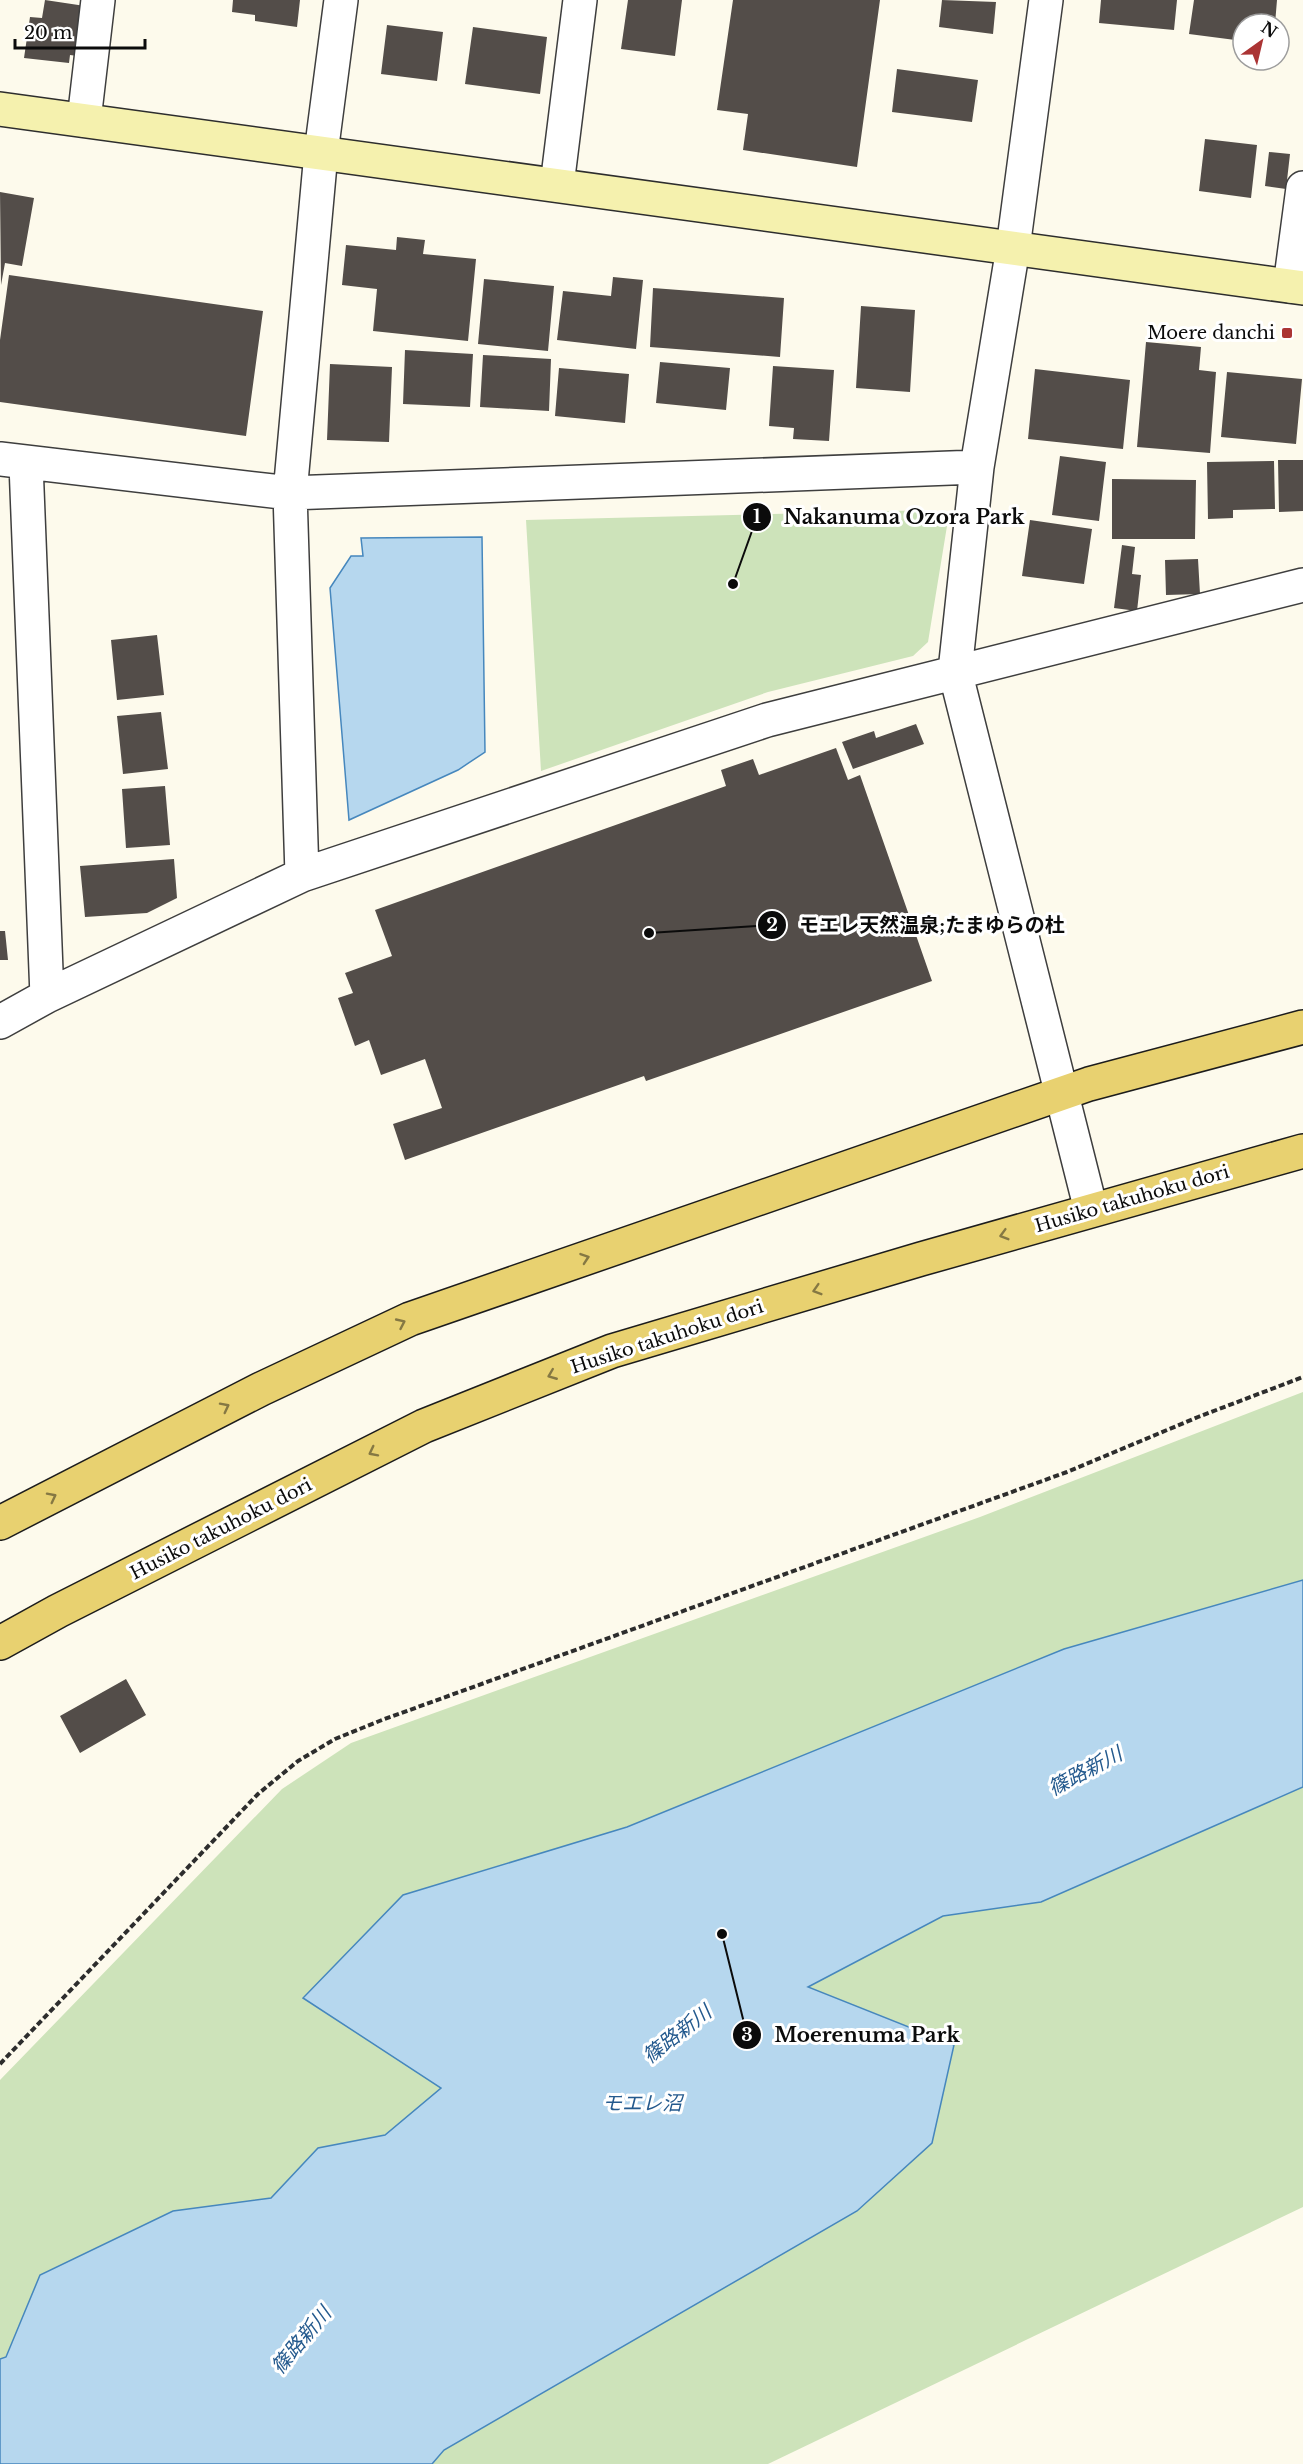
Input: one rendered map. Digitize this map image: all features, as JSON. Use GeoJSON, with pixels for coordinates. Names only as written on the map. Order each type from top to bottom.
{"type":"FeatureCollection","features":[{"type":"Feature","properties":{"kind":"main road"},"geometry":{"type":"LineString","coordinates":[[0,1523],[261,1389],[410,1319],[1089,1084],[1303,1027]]}},
{"type":"Feature","properties":{"kind":"main road","name":"Husiko takuhoku dori"},"geometry":{"type":"LineString","coordinates":[[0,1643],[58,1611],[424,1426],[612,1351],[1091,1210],[1303,1151]]}},
{"type":"Feature","properties":{"kind":"street"},"geometry":{"type":"LineString","coordinates":[[84,120],[98,0]]}},
{"type":"Feature","properties":{"kind":"street"},"geometry":{"type":"LineString","coordinates":[[302,875],[290,493],[321,153],[341,0]]}},
{"type":"Feature","properties":{"kind":"street"},"geometry":{"type":"LineString","coordinates":[[557,185],[580,0]]}},
{"type":"Feature","properties":{"kind":"street"},"geometry":{"type":"LineString","coordinates":[[1046,0],[1013,248],[977,467],[955,671],[1091,1210]]}},
{"type":"Feature","properties":{"kind":"street"},"geometry":{"type":"LineString","coordinates":[[0,109],[1296,287],[1303,188]]}},
{"type":"Feature","properties":{"kind":"street"},"geometry":{"type":"LineString","coordinates":[[47,996],[13,461],[290,493],[977,467]]}},
{"type":"Feature","properties":{"kind":"street"},"geometry":{"type":"LineString","coordinates":[[0,1022],[47,996],[302,875],[767,720],[1303,585]]}},
{"type":"Feature","properties":{"kind":"path"},"geometry":{"type":"LineString","coordinates":[[0,2064],[258,1794],[298,1761],[334,1739],[1067,1472],[1198,1416],[1303,1377]]}},
{"type":"Feature","properties":{"kind":"green space"},"geometry":{"type":"Polygon","coordinates":[[[934,510],[947,526],[928,642],[913,656],[768,692],[541,771],[526,520],[934,510]]]}},
{"type":"Feature","properties":{"kind":"green space"},"geometry":{"type":"Polygon","coordinates":[[[1303,1392],[1303,2207],[768,2464],[0,2464],[0,2080],[282,1789],[351,1743],[980,1517],[1303,1392]]]}},
{"type":"Feature","properties":{"kind":"water"},"geometry":{"type":"Polygon","coordinates":[[[482,537],[485,752],[458,770],[349,820],[330,588],[351,556],[363,556],[361,538],[482,537]]]}},
{"type":"Feature","properties":{"kind":"water","name":"モエレ沼"},"geometry":{"type":"Polygon","coordinates":[[[1303,1580],[1303,1787],[1041,1902],[943,1916],[808,1987],[954,2045],[932,2143],[857,2211],[444,2450],[432,2464],[0,2464],[0,2359],[6,2357],[40,2275],[173,2211],[271,2198],[318,2148],[385,2135],[441,2088],[303,1998],[403,1895],[627,1827],[1064,1649],[1303,1580]]]}},
{"type":"Feature","properties":{"kind":"building"},"geometry":{"type":"Polygon","coordinates":[[[45,0],[85,6],[78,56],[70,55],[69,63],[24,58],[30,17],[42,18],[45,0]]]}},
{"type":"Feature","properties":{"kind":"building"},"geometry":{"type":"Polygon","coordinates":[[[233,0],[300,0],[297,27],[255,21],[255,15],[232,12],[233,0]]]}},
{"type":"Feature","properties":{"kind":"building"},"geometry":{"type":"Polygon","coordinates":[[[628,0],[682,0],[675,56],[621,49],[628,0]]]}},
{"type":"Feature","properties":{"kind":"building"},"geometry":{"type":"Polygon","coordinates":[[[733,0],[880,0],[857,167],[743,150],[748,114],[717,110],[733,0]]]}},
{"type":"Feature","properties":{"kind":"building"},"geometry":{"type":"Polygon","coordinates":[[[942,0],[996,2],[993,34],[939,27],[942,0]]]}},
{"type":"Feature","properties":{"kind":"building"},"geometry":{"type":"Polygon","coordinates":[[[1101,0],[1177,0],[1174,30],[1099,23],[1101,0]]]}},
{"type":"Feature","properties":{"kind":"building"},"geometry":{"type":"Polygon","coordinates":[[[1194,0],[1277,0],[1276,12],[1231,12],[1231,39],[1189,34],[1194,0]]]}},
{"type":"Feature","properties":{"kind":"building"},"geometry":{"type":"Polygon","coordinates":[[[387,25],[443,32],[437,81],[381,74],[387,25]]]}},
{"type":"Feature","properties":{"kind":"building"},"geometry":{"type":"Polygon","coordinates":[[[473,27],[547,37],[540,94],[465,84],[473,27]]]}},
{"type":"Feature","properties":{"kind":"building"},"geometry":{"type":"Polygon","coordinates":[[[897,69],[978,80],[972,122],[892,112],[897,69]]]}},
{"type":"Feature","properties":{"kind":"building"},"geometry":{"type":"Polygon","coordinates":[[[1205,139],[1257,145],[1251,198],[1199,191],[1205,139]]]}},
{"type":"Feature","properties":{"kind":"building"},"geometry":{"type":"Polygon","coordinates":[[[1269,152],[1290,154],[1286,189],[1265,186],[1269,152]]]}},
{"type":"Feature","properties":{"kind":"building"},"geometry":{"type":"Polygon","coordinates":[[[0,192],[34,198],[22,266],[5,263],[1,285],[0,192]]]}},
{"type":"Feature","properties":{"kind":"building"},"geometry":{"type":"Polygon","coordinates":[[[397,237],[425,240],[423,254],[476,259],[468,341],[373,331],[377,289],[342,285],[346,245],[396,250],[397,237]]]}},
{"type":"Feature","properties":{"kind":"building"},"geometry":{"type":"Polygon","coordinates":[[[9,275],[263,311],[246,436],[0,402],[0,340],[9,275]]]}},
{"type":"Feature","properties":{"kind":"building"},"geometry":{"type":"Polygon","coordinates":[[[613,277],[643,280],[636,349],[557,340],[563,291],[611,296],[613,277]]]}},
{"type":"Feature","properties":{"kind":"building"},"geometry":{"type":"Polygon","coordinates":[[[484,279],[554,286],[548,351],[478,344],[484,279]]]}},
{"type":"Feature","properties":{"kind":"building"},"geometry":{"type":"Polygon","coordinates":[[[653,288],[784,298],[780,357],[650,347],[653,288]]]}},
{"type":"Feature","properties":{"kind":"building"},"geometry":{"type":"Polygon","coordinates":[[[861,306],[915,310],[910,392],[856,388],[861,306]]]}},
{"type":"Feature","properties":{"kind":"building"},"geometry":{"type":"Polygon","coordinates":[[[1146,342],[1201,347],[1199,370],[1216,372],[1210,453],[1137,447],[1146,342]]]}},
{"type":"Feature","properties":{"kind":"building"},"geometry":{"type":"Polygon","coordinates":[[[405,350],[473,354],[470,407],[403,404],[405,350]]]}},
{"type":"Feature","properties":{"kind":"building"},"geometry":{"type":"Polygon","coordinates":[[[483,355],[551,359],[549,411],[480,407],[483,355]]]}},
{"type":"Feature","properties":{"kind":"building"},"geometry":{"type":"Polygon","coordinates":[[[660,362],[730,368],[726,410],[656,403],[660,362]]]}},
{"type":"Feature","properties":{"kind":"building"},"geometry":{"type":"Polygon","coordinates":[[[330,364],[392,367],[389,442],[327,440],[330,364]]]}},
{"type":"Feature","properties":{"kind":"building"},"geometry":{"type":"Polygon","coordinates":[[[773,366],[834,370],[829,441],[793,439],[794,428],[769,426],[773,366]]]}},
{"type":"Feature","properties":{"kind":"building"},"geometry":{"type":"Polygon","coordinates":[[[559,368],[629,374],[625,423],[555,416],[559,368]]]}},
{"type":"Feature","properties":{"kind":"building"},"geometry":{"type":"Polygon","coordinates":[[[1035,369],[1130,380],[1123,449],[1028,439],[1035,369]]]}},
{"type":"Feature","properties":{"kind":"building"},"geometry":{"type":"Polygon","coordinates":[[[1227,372],[1302,379],[1296,444],[1221,437],[1227,372]]]}},
{"type":"Feature","properties":{"kind":"building"},"geometry":{"type":"Polygon","coordinates":[[[1060,456],[1106,462],[1099,521],[1052,515],[1060,456]]]}},
{"type":"Feature","properties":{"kind":"building"},"geometry":{"type":"Polygon","coordinates":[[[1278,460],[1303,460],[1303,511],[1279,512],[1278,460]]]}},
{"type":"Feature","properties":{"kind":"building"},"geometry":{"type":"Polygon","coordinates":[[[1274,461],[1275,509],[1233,510],[1233,518],[1208,519],[1207,462],[1274,461]]]}},
{"type":"Feature","properties":{"kind":"building"},"geometry":{"type":"Polygon","coordinates":[[[1112,479],[1196,480],[1195,539],[1112,539],[1112,479]]]}},
{"type":"Feature","properties":{"kind":"building"},"geometry":{"type":"Polygon","coordinates":[[[1030,520],[1092,529],[1084,584],[1022,576],[1030,520]]]}},
{"type":"Feature","properties":{"kind":"building"},"geometry":{"type":"Polygon","coordinates":[[[1122,545],[1135,547],[1132,574],[1141,575],[1137,611],[1114,608],[1122,545]]]}},
{"type":"Feature","properties":{"kind":"building"},"geometry":{"type":"Polygon","coordinates":[[[1198,559],[1200,594],[1166,595],[1165,560],[1198,559]]]}},
{"type":"Feature","properties":{"kind":"building"},"geometry":{"type":"Polygon","coordinates":[[[157,635],[164,695],[117,700],[111,640],[157,635]]]}},
{"type":"Feature","properties":{"kind":"building"},"geometry":{"type":"Polygon","coordinates":[[[161,712],[168,769],[123,774],[117,716],[161,712]]]}},
{"type":"Feature","properties":{"kind":"building"},"geometry":{"type":"Polygon","coordinates":[[[916,724],[924,744],[853,769],[842,742],[874,731],[876,738],[916,724]]]}},
{"type":"Feature","properties":{"kind":"building"},"geometry":{"type":"Polygon","coordinates":[[[836,748],[848,780],[860,775],[932,981],[646,1081],[644,1076],[405,1160],[393,1124],[442,1108],[425,1059],[381,1075],[369,1040],[355,1046],[338,998],[353,993],[345,973],[392,956],[375,910],[726,786],[721,770],[753,759],[759,775],[836,748]]]}},
{"type":"Feature","properties":{"kind":"building"},"geometry":{"type":"Polygon","coordinates":[[[165,786],[170,845],[126,848],[122,789],[165,786]]]}},
{"type":"Feature","properties":{"kind":"building"},"geometry":{"type":"Polygon","coordinates":[[[174,859],[177,898],[147,913],[85,917],[80,866],[174,859]]]}},
{"type":"Feature","properties":{"kind":"building"},"geometry":{"type":"Polygon","coordinates":[[[0,931],[5,931],[8,960],[0,960],[0,931]]]}},
{"type":"Feature","properties":{"kind":"building"},"geometry":{"type":"Polygon","coordinates":[[[126,1679],[146,1715],[80,1753],[60,1716],[126,1679]]]}},
{"type":"Feature","properties":{"kind":"place","name":"Moere danchi"},"geometry":{"type":"Point","coordinates":[1287,333]}},
{"type":"Feature","properties":{"kind":"place","name":"Nakanuma Ozora Park"},"geometry":{"type":"Point","coordinates":[733,584]}},
{"type":"Feature","properties":{"kind":"place","name":"モエレ天然温泉;たまゆらの杜"},"geometry":{"type":"Point","coordinates":[649,933]}},
{"type":"Feature","properties":{"kind":"place","name":"Moerenuma Park"},"geometry":{"type":"Point","coordinates":[722,1934]}},
{"type":"Feature","properties":{"kind":"water label","name":"篠路新川"},"geometry":{"type":"Point","coordinates":[1085,1771]}},
{"type":"Feature","properties":{"kind":"water label","name":"篠路新川"},"geometry":{"type":"Point","coordinates":[677,2034]}},
{"type":"Feature","properties":{"kind":"water label","name":"篠路新川"},"geometry":{"type":"Point","coordinates":[301,2340]}}]}
